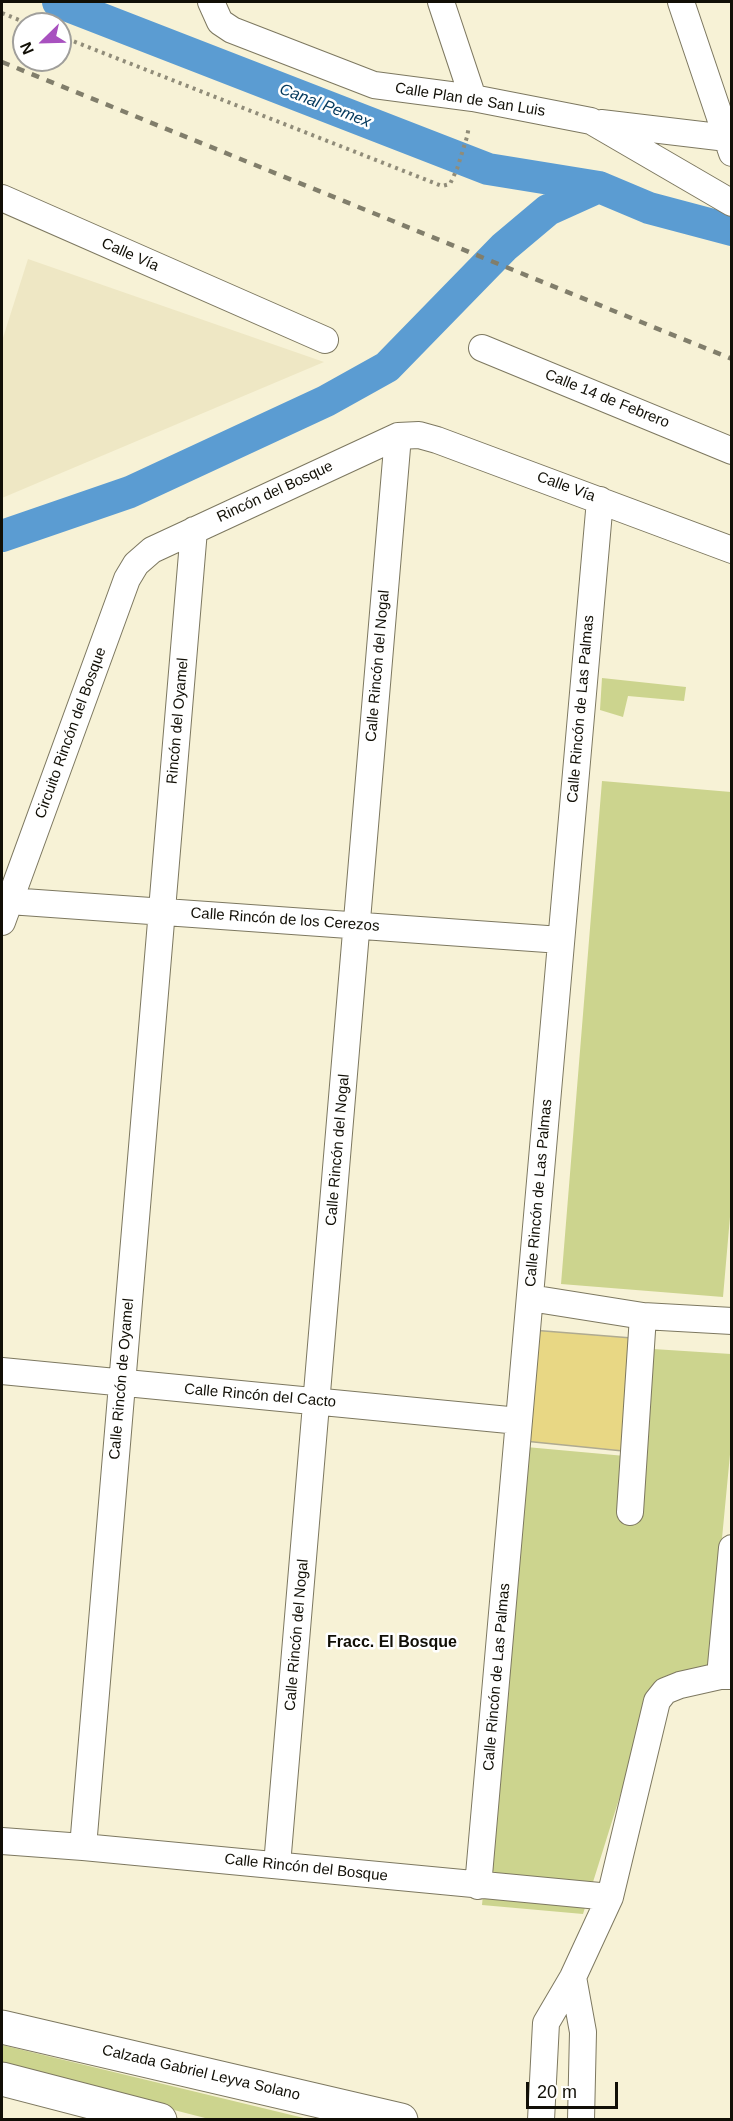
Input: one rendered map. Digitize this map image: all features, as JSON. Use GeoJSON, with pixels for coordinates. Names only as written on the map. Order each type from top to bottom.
{"type":"FeatureCollection","features":[{"type":"Feature","properties":{"kind":"main road","name":"Calzada Gabriel Leyva Solano"},"geometry":{"type":"LineString","coordinates":[[2,2027],[401,2120]]}},
{"type":"Feature","properties":{"kind":"main road"},"geometry":{"type":"LineString","coordinates":[[2,2079],[160,2120]]}},
{"type":"Feature","properties":{"kind":"street","name":"Calle Plan de San Luis"},"geometry":{"type":"LineString","coordinates":[[211,2],[220,22],[232,30],[375,85],[473,98],[591,121],[732,203]]}},
{"type":"Feature","properties":{"kind":"street"},"geometry":{"type":"LineString","coordinates":[[441,2],[473,98]]}},
{"type":"Feature","properties":{"kind":"street"},"geometry":{"type":"LineString","coordinates":[[591,121],[730,142],[681,2]]}},
{"type":"Feature","properties":{"kind":"street","name":"Calle Vía"},"geometry":{"type":"LineString","coordinates":[[2,198],[325,340]]}},
{"type":"Feature","properties":{"kind":"street","name":"Calle 14 de Febrero"},"geometry":{"type":"LineString","coordinates":[[482,348],[732,450]]}},
{"type":"Feature","properties":{"kind":"street","name":"Calle Vía"},"geometry":{"type":"LineString","coordinates":[[398,436],[419,435],[437,440],[732,550]]}},
{"type":"Feature","properties":{"kind":"street","name":"Rincón del Bosque"},"geometry":{"type":"LineString","coordinates":[[152,550],[398,436]]}},
{"type":"Feature","properties":{"kind":"street","name":"Calle Rincón del Nogal"},"geometry":{"type":"LineString","coordinates":[[277,1865],[398,436]]}},
{"type":"Feature","properties":{"kind":"street","name":"Calle Rincón de Las Palmas"},"geometry":{"type":"LineString","coordinates":[[478,1886],[600,500]]}},
{"type":"Feature","properties":{"kind":"street","name":"Rincón del Oyamel"},"geometry":{"type":"LineString","coordinates":[[162,912],[194,530]]}},
{"type":"Feature","properties":{"kind":"street","name":"Circuito Rincón del Bosque"},"geometry":{"type":"LineString","coordinates":[[5,912],[127,579],[136,564],[152,550]]}},
{"type":"Feature","properties":{"kind":"street","name":"Calle Rincón de los Cerezos"},"geometry":{"type":"LineString","coordinates":[[5,912],[162,912],[561,940]]}},
{"type":"Feature","properties":{"kind":"street","name":"Calle Rincón de Oyamel"},"geometry":{"type":"LineString","coordinates":[[83,1846],[162,912]]}},
{"type":"Feature","properties":{"kind":"street"},"geometry":{"type":"LineString","coordinates":[[530,1298],[643,1316],[732,1320]]}},
{"type":"Feature","properties":{"kind":"street"},"geometry":{"type":"LineString","coordinates":[[630,1512],[643,1316]]}},
{"type":"Feature","properties":{"kind":"street","name":"Calle Rincón del Cacto"},"geometry":{"type":"LineString","coordinates":[[2,1371],[519,1421]]}},
{"type":"Feature","properties":{"kind":"street"},"geometry":{"type":"LineString","coordinates":[[542,2120],[546,2023],[573,1977],[610,1897],[657,1701],[665,1691],[680,1685],[726,1676],[732,1548]]}},
{"type":"Feature","properties":{"kind":"street","name":"Calle Rincón del Bosque"},"geometry":{"type":"LineString","coordinates":[[2,1841],[83,1846],[610,1897]]}},
{"type":"Feature","properties":{"kind":"street"},"geometry":{"type":"LineString","coordinates":[[573,1977],[583,2032],[581,2120]]}},
{"type":"Feature","properties":{"kind":"path"},"geometry":{"type":"LineString","coordinates":[[72,41],[442,186],[450,183],[457,170],[467,137]]}},
{"type":"Feature","properties":{"kind":"shaded area"},"geometry":{"type":"Polygon","coordinates":[[[28,259],[324,362],[2,498],[2,341],[28,259]]]}},
{"type":"Feature","properties":{"kind":"green space"},"geometry":{"type":"Polygon","coordinates":[[[602,678],[686,687],[684,701],[628,696],[623,717],[600,710],[602,678]]]}},
{"type":"Feature","properties":{"kind":"green space"},"geometry":{"type":"Polygon","coordinates":[[[602,781],[731,792],[732,1194],[723,1297],[561,1284],[602,781]]]}},
{"type":"Feature","properties":{"kind":"green space"},"geometry":{"type":"Polygon","coordinates":[[[653,1349],[731,1354],[731,1444],[708,1685],[645,1716],[583,1914],[482,1905],[526,1447],[647,1458],[653,1349]]]}},
{"type":"Feature","properties":{"kind":"green space"},"geometry":{"type":"Polygon","coordinates":[[[2,2045],[308,2119],[209,2119],[2,2066],[2,2045]]]}},
{"type":"Feature","properties":{"kind":"building"},"geometry":{"type":"Polygon","coordinates":[[[532,1330],[632,1338],[623,1451],[524,1441],[532,1330]]]}},
{"type":"Feature","properties":{"kind":"waterway","name":"Canal Pemex"},"geometry":{"type":"LineString","coordinates":[[58,2],[488,169],[599,187]]}},
{"type":"Feature","properties":{"kind":"waterway"},"geometry":{"type":"LineString","coordinates":[[2,536],[130,492],[326,401],[387,367],[504,247],[548,210],[599,187],[649,208],[732,230]]}},
{"type":"Feature","properties":{"kind":"railway"},"geometry":{"type":"LineString","coordinates":[[2,62],[732,359]]}},
{"type":"Feature","properties":{"kind":"district","name":"Fracc. El Bosque"},"geometry":{"type":"Point","coordinates":[392,1643]}}]}
